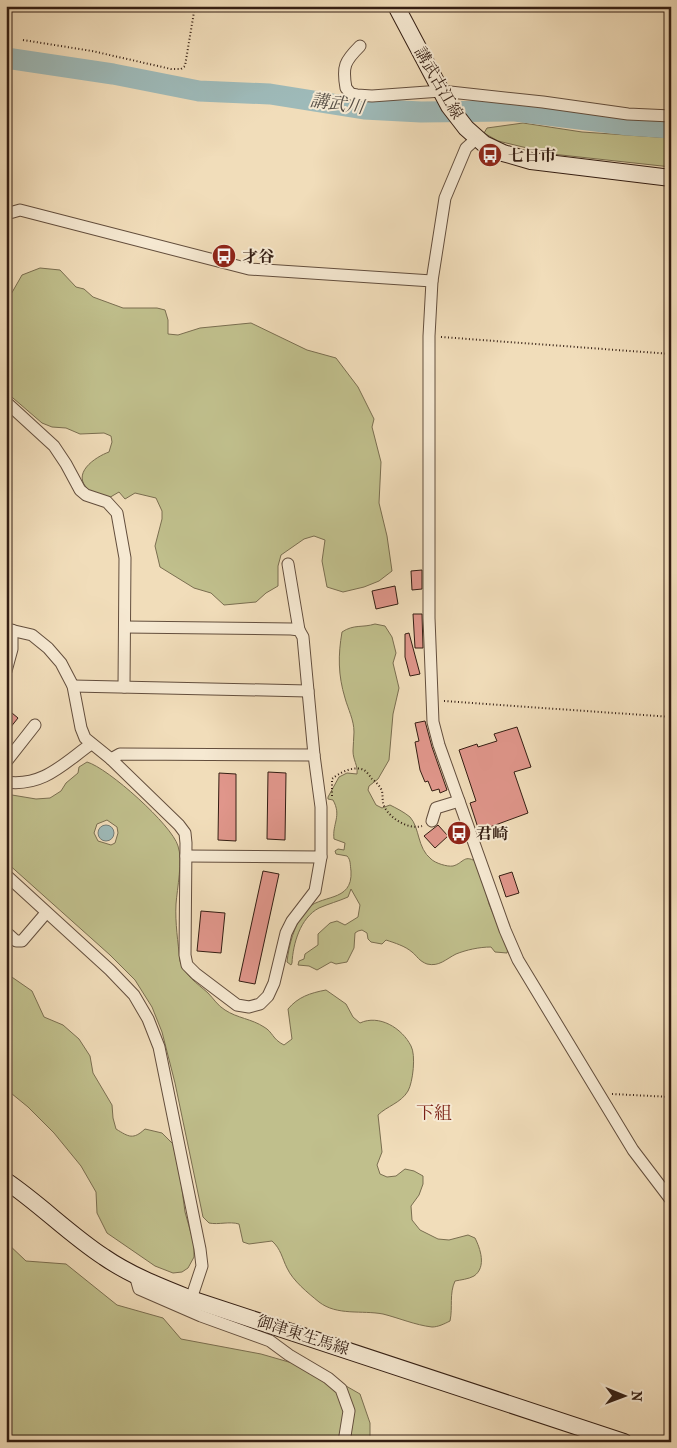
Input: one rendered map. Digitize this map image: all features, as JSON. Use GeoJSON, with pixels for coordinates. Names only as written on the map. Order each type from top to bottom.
{"type":"FeatureCollection","features":[{"type":"Feature","properties":{"kind":"main road","name":"講武古江線"},"geometry":{"type":"LineString","coordinates":[[396,6],[442,94],[471,133],[503,153],[531,161],[671,178]]}},
{"type":"Feature","properties":{"kind":"main road","name":"御津東生馬線"},"geometry":{"type":"LineString","coordinates":[[6,1181],[24,1193],[104,1258],[135,1275],[191,1299],[616,1441]]}},
{"type":"Feature","properties":{"kind":"street"},"geometry":{"type":"LineString","coordinates":[[360,46],[346,62],[345,85],[351,94],[372,96],[442,94],[543,102],[628,114],[671,116]]}},
{"type":"Feature","properties":{"kind":"street"},"geometry":{"type":"LineString","coordinates":[[471,133],[445,198],[432,281],[430,336],[429,618],[433,722],[505,930],[518,960],[633,1150],[671,1200]]}},
{"type":"Feature","properties":{"kind":"street"},"geometry":{"type":"LineString","coordinates":[[6,214],[20,210],[249,269],[432,281]]}},
{"type":"Feature","properties":{"kind":"street"},"geometry":{"type":"LineString","coordinates":[[6,402],[54,446],[80,490],[86,495],[107,502],[117,513],[125,558],[124,687]]}},
{"type":"Feature","properties":{"kind":"street"},"geometry":{"type":"LineString","coordinates":[[6,671],[11,658],[9,630],[32,635],[48,648],[61,663],[73,686],[81,728],[85,738],[111,760],[185,833],[184,955],[187,965],[237,1005],[249,1007],[260,1004],[268,996],[274,983],[286,933],[292,921],[315,890],[321,857],[321,807],[303,637],[299,630],[288,564]]}},
{"type":"Feature","properties":{"kind":"street"},"geometry":{"type":"LineString","coordinates":[[125,627],[272,628],[299,630]]}},
{"type":"Feature","properties":{"kind":"street"},"geometry":{"type":"LineString","coordinates":[[73,686],[308,690]]}},
{"type":"Feature","properties":{"kind":"street"},"geometry":{"type":"LineString","coordinates":[[6,762],[36,725]]}},
{"type":"Feature","properties":{"kind":"street"},"geometry":{"type":"LineString","coordinates":[[6,782],[28,783],[44,778],[91,744]]}},
{"type":"Feature","properties":{"kind":"street"},"geometry":{"type":"LineString","coordinates":[[111,760],[120,754],[314,755]]}},
{"type":"Feature","properties":{"kind":"street"},"geometry":{"type":"LineString","coordinates":[[432,821],[436,808],[459,801]]}},
{"type":"Feature","properties":{"kind":"street"},"geometry":{"type":"LineString","coordinates":[[186,856],[321,857]]}},
{"type":"Feature","properties":{"kind":"street"},"geometry":{"type":"LineString","coordinates":[[6,875],[110,970],[134,996],[148,1019],[159,1047],[200,1249],[202,1266],[191,1299]]}},
{"type":"Feature","properties":{"kind":"street"},"geometry":{"type":"LineString","coordinates":[[6,932],[16,941],[22,941],[46,913]]}},
{"type":"Feature","properties":{"kind":"street"},"geometry":{"type":"LineString","coordinates":[[135,1275],[139,1289],[201,1316],[270,1341],[289,1355],[328,1378],[341,1389],[349,1411],[344,1442]]}},
{"type":"Feature","properties":{"kind":"path"},"geometry":{"type":"LineString","coordinates":[[24,40],[92,51],[171,69],[181,69],[184,66],[195,6]]}},
{"type":"Feature","properties":{"kind":"path"},"geometry":{"type":"LineString","coordinates":[[430,336],[671,354]]}},
{"type":"Feature","properties":{"kind":"path"},"geometry":{"type":"LineString","coordinates":[[433,700],[671,718]]}},
{"type":"Feature","properties":{"kind":"path"},"geometry":{"type":"LineString","coordinates":[[321,807],[331,801],[332,780],[338,774],[358,769],[364,770],[378,784],[382,791],[385,808],[389,814],[411,827],[420,828],[432,821]]}},
{"type":"Feature","properties":{"kind":"path"},"geometry":{"type":"LineString","coordinates":[[598,1093],[671,1097]]}},
{"type":"Feature","properties":{"kind":"shaded area"},"geometry":{"type":"Polygon","coordinates":[[[523,123],[582,132],[671,138],[671,167],[552,154],[498,141],[484,133],[487,128],[523,123]]]}},
{"type":"Feature","properties":{"kind":"shaded area"},"geometry":{"type":"Polygon","coordinates":[[[40,268],[60,270],[76,287],[84,289],[93,297],[123,308],[157,308],[165,310],[168,320],[168,334],[178,335],[200,328],[251,323],[307,350],[336,358],[358,387],[374,419],[372,427],[381,462],[379,503],[387,536],[392,571],[379,581],[364,587],[343,592],[327,587],[322,561],[325,540],[314,536],[304,539],[281,555],[278,566],[278,586],[256,602],[224,605],[211,593],[194,588],[160,567],[155,546],[162,519],[162,511],[156,498],[135,493],[125,499],[119,492],[107,499],[95,494],[84,484],[83,472],[97,458],[109,452],[112,442],[111,436],[104,433],[80,434],[66,428],[52,427],[42,423],[6,392],[6,303],[22,275],[40,268]]]}},
{"type":"Feature","properties":{"kind":"shaded area"},"geometry":{"type":"Polygon","coordinates":[[[375,624],[385,626],[392,637],[396,653],[393,663],[399,688],[393,714],[389,760],[378,779],[369,786],[368,790],[376,805],[382,808],[390,805],[410,817],[416,827],[423,849],[433,860],[450,866],[457,865],[467,859],[478,863],[489,904],[508,949],[507,953],[495,952],[491,947],[477,948],[456,954],[431,965],[420,960],[403,946],[386,940],[382,944],[371,942],[368,939],[367,933],[362,930],[355,933],[354,948],[347,962],[336,964],[331,962],[317,970],[309,966],[298,965],[299,961],[304,959],[305,954],[318,945],[318,934],[330,923],[337,921],[345,925],[358,917],[360,905],[351,889],[348,897],[312,912],[299,932],[291,965],[287,962],[293,935],[305,911],[311,905],[334,897],[347,889],[350,881],[349,859],[347,856],[336,854],[335,851],[338,849],[344,850],[345,843],[334,839],[337,811],[333,800],[328,799],[339,777],[347,773],[357,774],[353,754],[353,723],[341,681],[340,649],[342,632],[354,627],[375,624]]]}},
{"type":"Feature","properties":{"kind":"shaded area"},"geometry":{"type":"Polygon","coordinates":[[[87,762],[97,766],[138,798],[173,837],[178,846],[180,859],[176,911],[180,961],[188,975],[220,1006],[230,1013],[264,1027],[284,1045],[292,1039],[288,1009],[305,996],[326,990],[346,1004],[353,1017],[360,1023],[375,1020],[389,1024],[407,1039],[413,1050],[411,1081],[405,1095],[378,1115],[382,1152],[377,1165],[380,1174],[387,1177],[396,1176],[405,1169],[423,1176],[423,1184],[419,1195],[411,1206],[412,1220],[420,1230],[438,1239],[449,1240],[468,1235],[475,1238],[481,1257],[480,1268],[474,1276],[455,1281],[452,1291],[450,1321],[432,1327],[383,1314],[342,1311],[326,1306],[310,1295],[293,1278],[279,1250],[272,1241],[249,1244],[243,1242],[239,1224],[209,1223],[203,1217],[175,1083],[162,1032],[152,1007],[135,980],[110,955],[6,862],[6,794],[36,799],[50,798],[61,791],[66,783],[78,773],[79,767],[87,762]],[[107,820],[97,824],[94,833],[98,841],[111,845],[115,843],[118,833],[117,827],[107,820]]]}},
{"type":"Feature","properties":{"kind":"shaded area"},"geometry":{"type":"Polygon","coordinates":[[[6,973],[32,991],[44,1017],[63,1025],[79,1039],[90,1056],[93,1073],[112,1105],[116,1129],[131,1136],[137,1135],[145,1129],[162,1133],[173,1144],[185,1212],[194,1244],[194,1257],[188,1268],[182,1272],[173,1273],[155,1266],[107,1233],[97,1213],[96,1192],[81,1166],[54,1133],[28,1107],[6,1089],[6,973]]]}},
{"type":"Feature","properties":{"kind":"shaded area"},"geometry":{"type":"Polygon","coordinates":[[[6,1242],[26,1261],[66,1264],[117,1305],[163,1318],[181,1339],[261,1354],[320,1371],[360,1394],[370,1423],[370,1442],[6,1442],[6,1242]]]}},
{"type":"Feature","properties":{"kind":"water"},"geometry":{"type":"Polygon","coordinates":[[[103,825],[109,825],[114,830],[112,839],[103,841],[98,836],[98,830],[103,825]]]}},
{"type":"Feature","properties":{"kind":"building"},"geometry":{"type":"Polygon","coordinates":[[[422,570],[422,589],[412,590],[411,571],[422,570]]]}},
{"type":"Feature","properties":{"kind":"building"},"geometry":{"type":"Polygon","coordinates":[[[395,586],[398,604],[376,609],[372,591],[395,586]]]}},
{"type":"Feature","properties":{"kind":"building"},"geometry":{"type":"Polygon","coordinates":[[[413,614],[422,614],[423,648],[415,648],[413,614]]]}},
{"type":"Feature","properties":{"kind":"building"},"geometry":{"type":"Polygon","coordinates":[[[409,633],[420,674],[410,676],[405,657],[405,634],[409,633]]]}},
{"type":"Feature","properties":{"kind":"building"},"geometry":{"type":"Polygon","coordinates":[[[6,708],[18,718],[6,733],[6,708]]]}},
{"type":"Feature","properties":{"kind":"building"},"geometry":{"type":"Polygon","coordinates":[[[425,721],[447,790],[440,793],[439,789],[432,791],[428,781],[425,782],[420,770],[415,742],[419,741],[415,723],[425,721]]]}},
{"type":"Feature","properties":{"kind":"building"},"geometry":{"type":"Polygon","coordinates":[[[517,727],[531,767],[514,772],[528,813],[479,831],[470,803],[476,801],[459,750],[477,744],[478,747],[497,741],[494,734],[517,727]]]}},
{"type":"Feature","properties":{"kind":"building"},"geometry":{"type":"Polygon","coordinates":[[[268,772],[286,773],[285,840],[267,839],[268,772]]]}},
{"type":"Feature","properties":{"kind":"building"},"geometry":{"type":"Polygon","coordinates":[[[219,773],[236,774],[236,841],[218,840],[219,773]]]}},
{"type":"Feature","properties":{"kind":"building"},"geometry":{"type":"Polygon","coordinates":[[[438,825],[448,836],[435,848],[424,836],[438,825]]]}},
{"type":"Feature","properties":{"kind":"building"},"geometry":{"type":"Polygon","coordinates":[[[263,871],[279,874],[255,984],[239,981],[263,871]]]}},
{"type":"Feature","properties":{"kind":"building"},"geometry":{"type":"Polygon","coordinates":[[[512,872],[519,893],[506,897],[499,876],[512,872]]]}},
{"type":"Feature","properties":{"kind":"building"},"geometry":{"type":"Polygon","coordinates":[[[201,911],[225,913],[221,953],[197,951],[201,911]]]}},
{"type":"Feature","properties":{"kind":"waterway","name":"講武川"},"geometry":{"type":"LineString","coordinates":[[6,58],[113,74],[199,91],[270,94],[364,109],[421,112],[515,111],[628,125],[671,128]]}},
{"type":"Feature","properties":{"kind":"place","name":"七日市"},"geometry":{"type":"Point","coordinates":[490,155]}},
{"type":"Feature","properties":{"kind":"place","name":"才谷"},"geometry":{"type":"Point","coordinates":[224,256]}},
{"type":"Feature","properties":{"kind":"place","name":"君崎"},"geometry":{"type":"Point","coordinates":[459,833]}},
{"type":"Feature","properties":{"kind":"district","name":"下組"},"geometry":{"type":"Point","coordinates":[434,1113]}}]}
